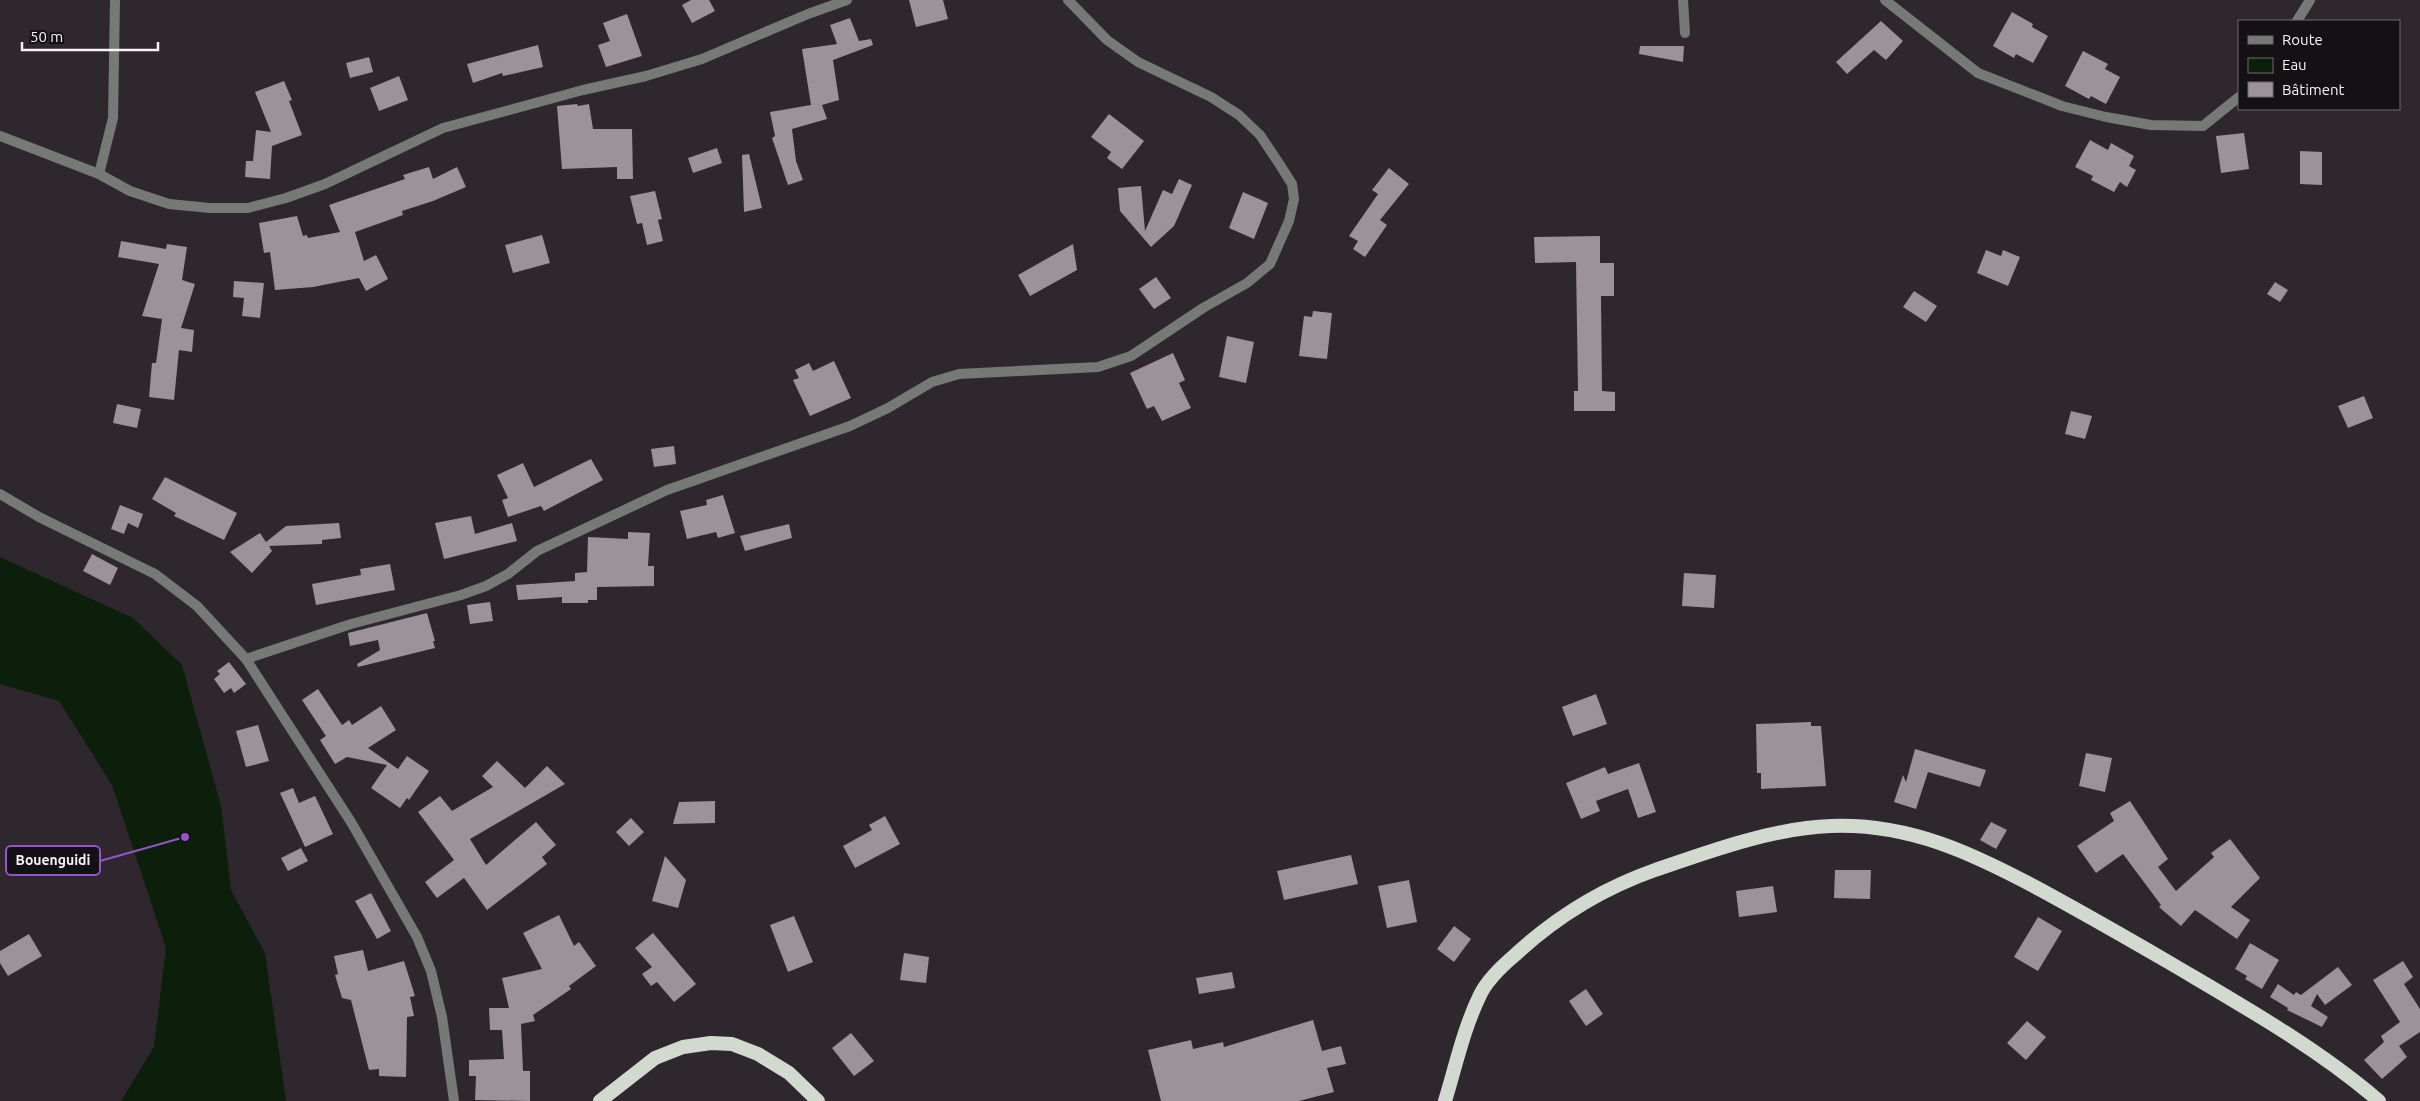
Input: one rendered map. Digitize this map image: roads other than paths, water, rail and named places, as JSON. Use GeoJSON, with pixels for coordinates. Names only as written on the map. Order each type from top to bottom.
{"type":"FeatureCollection","features":[{"type":"Feature","properties":{"kind":"highway"},"geometry":{"type":"LineString","coordinates":[[1446,1101],[1462,1042],[1482,990],[1498,970],[1560,916],[1637,877],[1690,858],[1738,843],[1831,826],[1907,833],[1978,856],[2092,917],[2230,999],[2327,1062],[2379,1101]]}},
{"type":"Feature","properties":{"kind":"highway"},"geometry":{"type":"LineString","coordinates":[[600,1101],[655,1058],[683,1046],[712,1043],[732,1044],[758,1054],[789,1073],[818,1101]]}},
{"type":"Feature","properties":{"kind":"street"},"geometry":{"type":"LineString","coordinates":[[99,174],[112,118],[115,0]]}},
{"type":"Feature","properties":{"kind":"street"},"geometry":{"type":"LineString","coordinates":[[0,136],[99,174],[130,191],[169,204],[210,208],[248,208],[286,198],[325,184],[443,128],[583,90],[646,76],[702,59],[846,0]]}},
{"type":"Feature","properties":{"kind":"street"},"geometry":{"type":"LineString","coordinates":[[246,658],[351,624],[461,595],[486,586],[508,574],[537,551],[667,490],[850,426],[888,408],[932,382],[959,374],[1098,367],[1131,356],[1203,308],[1247,283],[1270,264],[1289,221],[1294,199],[1292,184],[1280,165],[1260,135],[1239,115],[1211,97],[1138,62],[1107,40],[1068,0]]}},
{"type":"Feature","properties":{"kind":"street"},"geometry":{"type":"LineString","coordinates":[[1683,0],[1685,33]]}},
{"type":"Feature","properties":{"kind":"street"},"geometry":{"type":"LineString","coordinates":[[1885,0],[1978,73],[2062,106],[2106,117],[2151,125],[2203,126],[2238,99]]}},
{"type":"Feature","properties":{"kind":"street"},"geometry":{"type":"LineString","coordinates":[[2298,20],[2310,0]]}},
{"type":"Feature","properties":{"kind":"street"},"geometry":{"type":"LineString","coordinates":[[0,494],[39,517],[155,574],[198,606],[246,658],[351,822],[417,937],[431,970],[442,1018],[454,1101]]}},
{"type":"Feature","properties":{"kind":"water"},"geometry":{"type":"Polygon","coordinates":[[[0,557],[133,618],[182,665],[221,806],[231,890],[265,953],[286,1101],[121,1101],[154,1047],[166,948],[112,785],[59,701],[0,684],[0,557]]]}},
{"type":"Feature","properties":{"kind":"place","name":"Bouenguidi"},"geometry":{"type":"Point","coordinates":[185,837]}}]}
